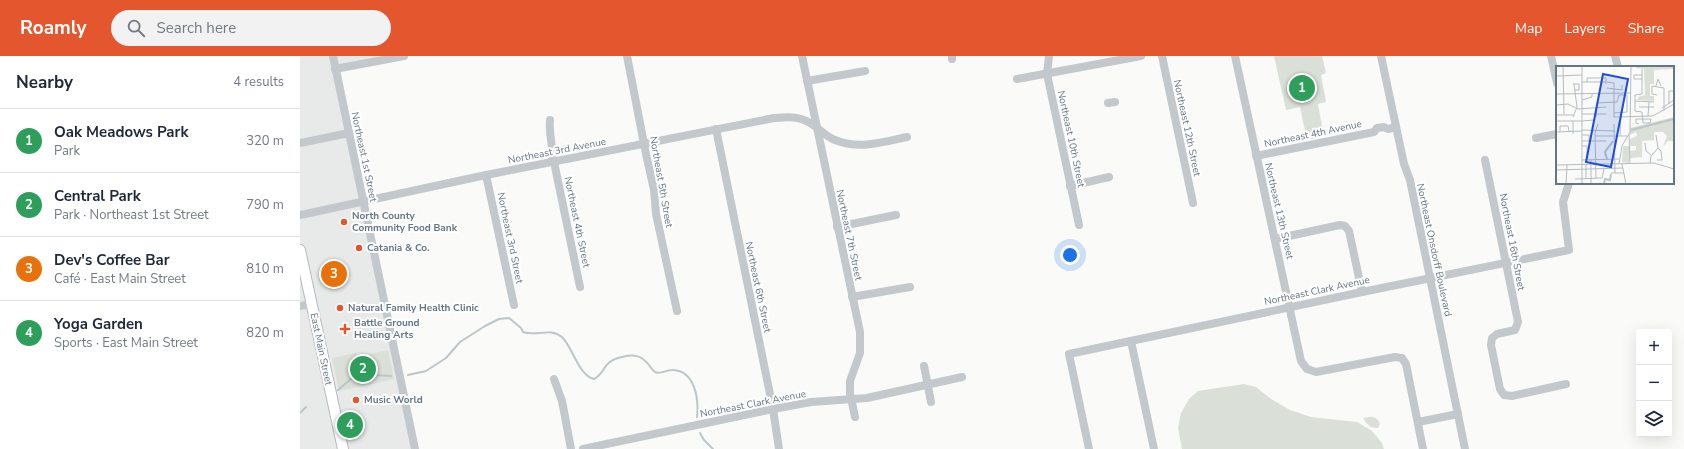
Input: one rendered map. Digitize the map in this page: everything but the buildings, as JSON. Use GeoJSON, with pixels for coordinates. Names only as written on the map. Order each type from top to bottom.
{"type":"FeatureCollection","features":[{"type":"Feature","properties":{"kind":"main road","name":"East Main Street"},"geometry":{"type":"LineString","coordinates":[[300,250],[342,449]]}},
{"type":"Feature","properties":{"kind":"street","name":"Northeast 1st Street"},"geometry":{"type":"LineString","coordinates":[[333,56],[415,449]]}},
{"type":"Feature","properties":{"kind":"street"},"geometry":{"type":"LineString","coordinates":[[335,69],[404,56]]}},
{"type":"Feature","properties":{"kind":"street","name":"Northeast 5th Street"},"geometry":{"type":"LineString","coordinates":[[627,56],[654,190],[656,214],[676,311]]}},
{"type":"Feature","properties":{"kind":"street","name":"Northeast 7th Street"},"geometry":{"type":"LineString","coordinates":[[802,56],[860,332],[861,347],[850,381],[855,417]]}},
{"type":"Feature","properties":{"kind":"street","name":"Northeast 10th Street"},"geometry":{"type":"LineString","coordinates":[[1049,56],[1047,74],[1079,225]]}},
{"type":"Feature","properties":{"kind":"street"},"geometry":{"type":"LineString","coordinates":[[1017,79],[1141,56]]}},
{"type":"Feature","properties":{"kind":"street","name":"Northeast 12th Street"},"geometry":{"type":"LineString","coordinates":[[1162,56],[1192,203]]}},
{"type":"Feature","properties":{"kind":"street","name":"Northeast 13th Street"},"geometry":{"type":"LineString","coordinates":[[1235,56],[1256,156],[1276,238],[1300,356],[1308,369],[1322,372],[1395,357],[1402,358],[1406,364],[1418,422]]}},
{"type":"Feature","properties":{"kind":"street","name":"Northeast Onsdorff Boulevard"},"geometry":{"type":"LineString","coordinates":[[1382,56],[1392,128],[1410,180],[1465,449]]}},
{"type":"Feature","properties":{"kind":"street"},"geometry":{"type":"LineString","coordinates":[[1551,56],[1556,78]]}},
{"type":"Feature","properties":{"kind":"street"},"geometry":{"type":"LineString","coordinates":[[1615,56],[1618,66]]}},
{"type":"Feature","properties":{"kind":"street"},"geometry":{"type":"LineString","coordinates":[[807,81],[865,71]]}},
{"type":"Feature","properties":{"kind":"street","name":"Northeast 3rd Avenue"},"geometry":{"type":"LineString","coordinates":[[300,216],[486,175],[716,129],[785,117],[811,123],[835,140],[857,145],[878,144],[907,137]]}},
{"type":"Feature","properties":{"kind":"street","name":"Northeast 4th Street"},"geometry":{"type":"LineString","coordinates":[[550,120],[553,155],[552,162],[580,287]]}},
{"type":"Feature","properties":{"kind":"street","name":"Northeast 4th Avenue"},"geometry":{"type":"LineString","coordinates":[[1256,156],[1374,132],[1378,134],[1385,133],[1392,128]]}},
{"type":"Feature","properties":{"kind":"street","name":"Northeast 6th Street"},"geometry":{"type":"LineString","coordinates":[[716,129],[773,409],[779,449]]}},
{"type":"Feature","properties":{"kind":"street"},"geometry":{"type":"LineString","coordinates":[[300,143],[349,133]]}},
{"type":"Feature","properties":{"kind":"street"},"geometry":{"type":"LineString","coordinates":[[1536,138],[1556,134]]}},
{"type":"Feature","properties":{"kind":"street","name":"Northeast 16th Street"},"geometry":{"type":"LineString","coordinates":[[1485,160],[1518,322],[1517,328],[1512,331],[1497,334],[1492,338],[1491,345],[1500,389],[1504,395],[1512,396],[1566,384]]}},
{"type":"Feature","properties":{"kind":"street","name":"Northeast 3rd Street"},"geometry":{"type":"LineString","coordinates":[[486,175],[514,305]]}},
{"type":"Feature","properties":{"kind":"street"},"geometry":{"type":"LineString","coordinates":[[1070,186],[1109,177]]}},
{"type":"Feature","properties":{"kind":"street","name":"Northeast Clark Avenue"},"geometry":{"type":"LineString","coordinates":[[1089,449],[1069,354],[1289,307],[1569,250],[1563,202],[1569,184]]}},
{"type":"Feature","properties":{"kind":"street"},"geometry":{"type":"LineString","coordinates":[[837,227],[896,215]]}},
{"type":"Feature","properties":{"kind":"street"},"geometry":{"type":"LineString","coordinates":[[1276,238],[1340,225],[1345,226],[1350,231],[1362,292]]}},
{"type":"Feature","properties":{"kind":"street"},"geometry":{"type":"LineString","coordinates":[[852,298],[910,287]]}},
{"type":"Feature","properties":{"kind":"street"},"geometry":{"type":"LineString","coordinates":[[300,306],[312,304]]}},
{"type":"Feature","properties":{"kind":"street"},"geometry":{"type":"LineString","coordinates":[[1131,341],[1154,449]]}},
{"type":"Feature","properties":{"kind":"street"},"geometry":{"type":"LineString","coordinates":[[924,366],[931,402]]}},
{"type":"Feature","properties":{"kind":"street","name":"Northeast Clark Avenue"},"geometry":{"type":"LineString","coordinates":[[583,449],[773,409],[811,402],[868,398],[962,377]]}},
{"type":"Feature","properties":{"kind":"street"},"geometry":{"type":"LineString","coordinates":[[554,380],[562,401],[571,449]]}},
{"type":"Feature","properties":{"kind":"street"},"geometry":{"type":"LineString","coordinates":[[1424,449],[1418,422],[1458,414]]}},
{"type":"Feature","properties":{"kind":"shaded area"},"geometry":{"type":"Polygon","coordinates":[[[300,56],[395,56],[340,67],[415,449],[300,449],[300,56]]]}},
{"type":"Feature","properties":{"kind":"shaded area"},"geometry":{"type":"Polygon","coordinates":[[[1274,56],[1322,56],[1326,73],[1321,75],[1326,102],[1318,104],[1324,136],[1307,140],[1300,107],[1286,110],[1274,56]]]}},
{"type":"Feature","properties":{"kind":"shaded area"},"geometry":{"type":"Polygon","coordinates":[[[388,350],[394,379],[339,391],[332,358],[356,353],[357,357],[388,350]]]}},
{"type":"Feature","properties":{"kind":"shaded area"},"geometry":{"type":"Polygon","coordinates":[[[1244,384],[1256,387],[1271,399],[1290,410],[1311,417],[1357,422],[1372,431],[1382,443],[1384,449],[1182,449],[1178,428],[1181,413],[1189,399],[1198,391],[1244,384]]]}},
{"type":"Feature","properties":{"kind":"shaded area"},"geometry":{"type":"Polygon","coordinates":[[[1374,417],[1378,420],[1380,423],[1378,428],[1369,426],[1366,423],[1363,418],[1374,417]]]}},
{"type":"Feature","properties":{"kind":"waterway"},"geometry":{"type":"LineString","coordinates":[[408,375],[426,371],[446,358],[460,342],[485,326],[499,319],[509,318],[521,328],[523,332],[548,332],[562,337],[584,373],[594,379],[601,374],[611,361],[630,356],[640,357],[657,373],[673,370],[686,375],[691,381],[696,394],[697,417]]}},
{"type":"Feature","properties":{"kind":"waterway"},"geometry":{"type":"LineString","coordinates":[[338,390],[352,378],[375,375],[391,376]]}},
{"type":"Feature","properties":{"kind":"waterway"},"geometry":{"type":"LineString","coordinates":[[300,413],[306,407]]}},
{"type":"Feature","properties":{"kind":"waterway"},"geometry":{"type":"LineString","coordinates":[[700,433],[704,440],[713,449]]}},
{"type":"Feature","properties":{"kind":"place","name":"Oak Meadows Park"},"geometry":{"type":"Point","coordinates":[1302,88]}},
{"type":"Feature","properties":{"kind":"place","name":"North County Community Food Bank"},"geometry":{"type":"Point","coordinates":[344,222]}},
{"type":"Feature","properties":{"kind":"place","name":"Catania & Co."},"geometry":{"type":"Point","coordinates":[359,248]}},
{"type":"Feature","properties":{"kind":"place","name":"Dev's Coffee Bar"},"geometry":{"type":"Point","coordinates":[334,274]}},
{"type":"Feature","properties":{"kind":"place","name":"Natural Family Health Clinic"},"geometry":{"type":"Point","coordinates":[340,308]}},
{"type":"Feature","properties":{"kind":"place","name":"Battle Ground Healing Arts"},"geometry":{"type":"Point","coordinates":[345,329]}},
{"type":"Feature","properties":{"kind":"place","name":"Central Park"},"geometry":{"type":"Point","coordinates":[363,369]}},
{"type":"Feature","properties":{"kind":"place","name":"Music World"},"geometry":{"type":"Point","coordinates":[356,400]}},
{"type":"Feature","properties":{"kind":"place","name":"Yoga Garden"},"geometry":{"type":"Point","coordinates":[350,425]}}]}
